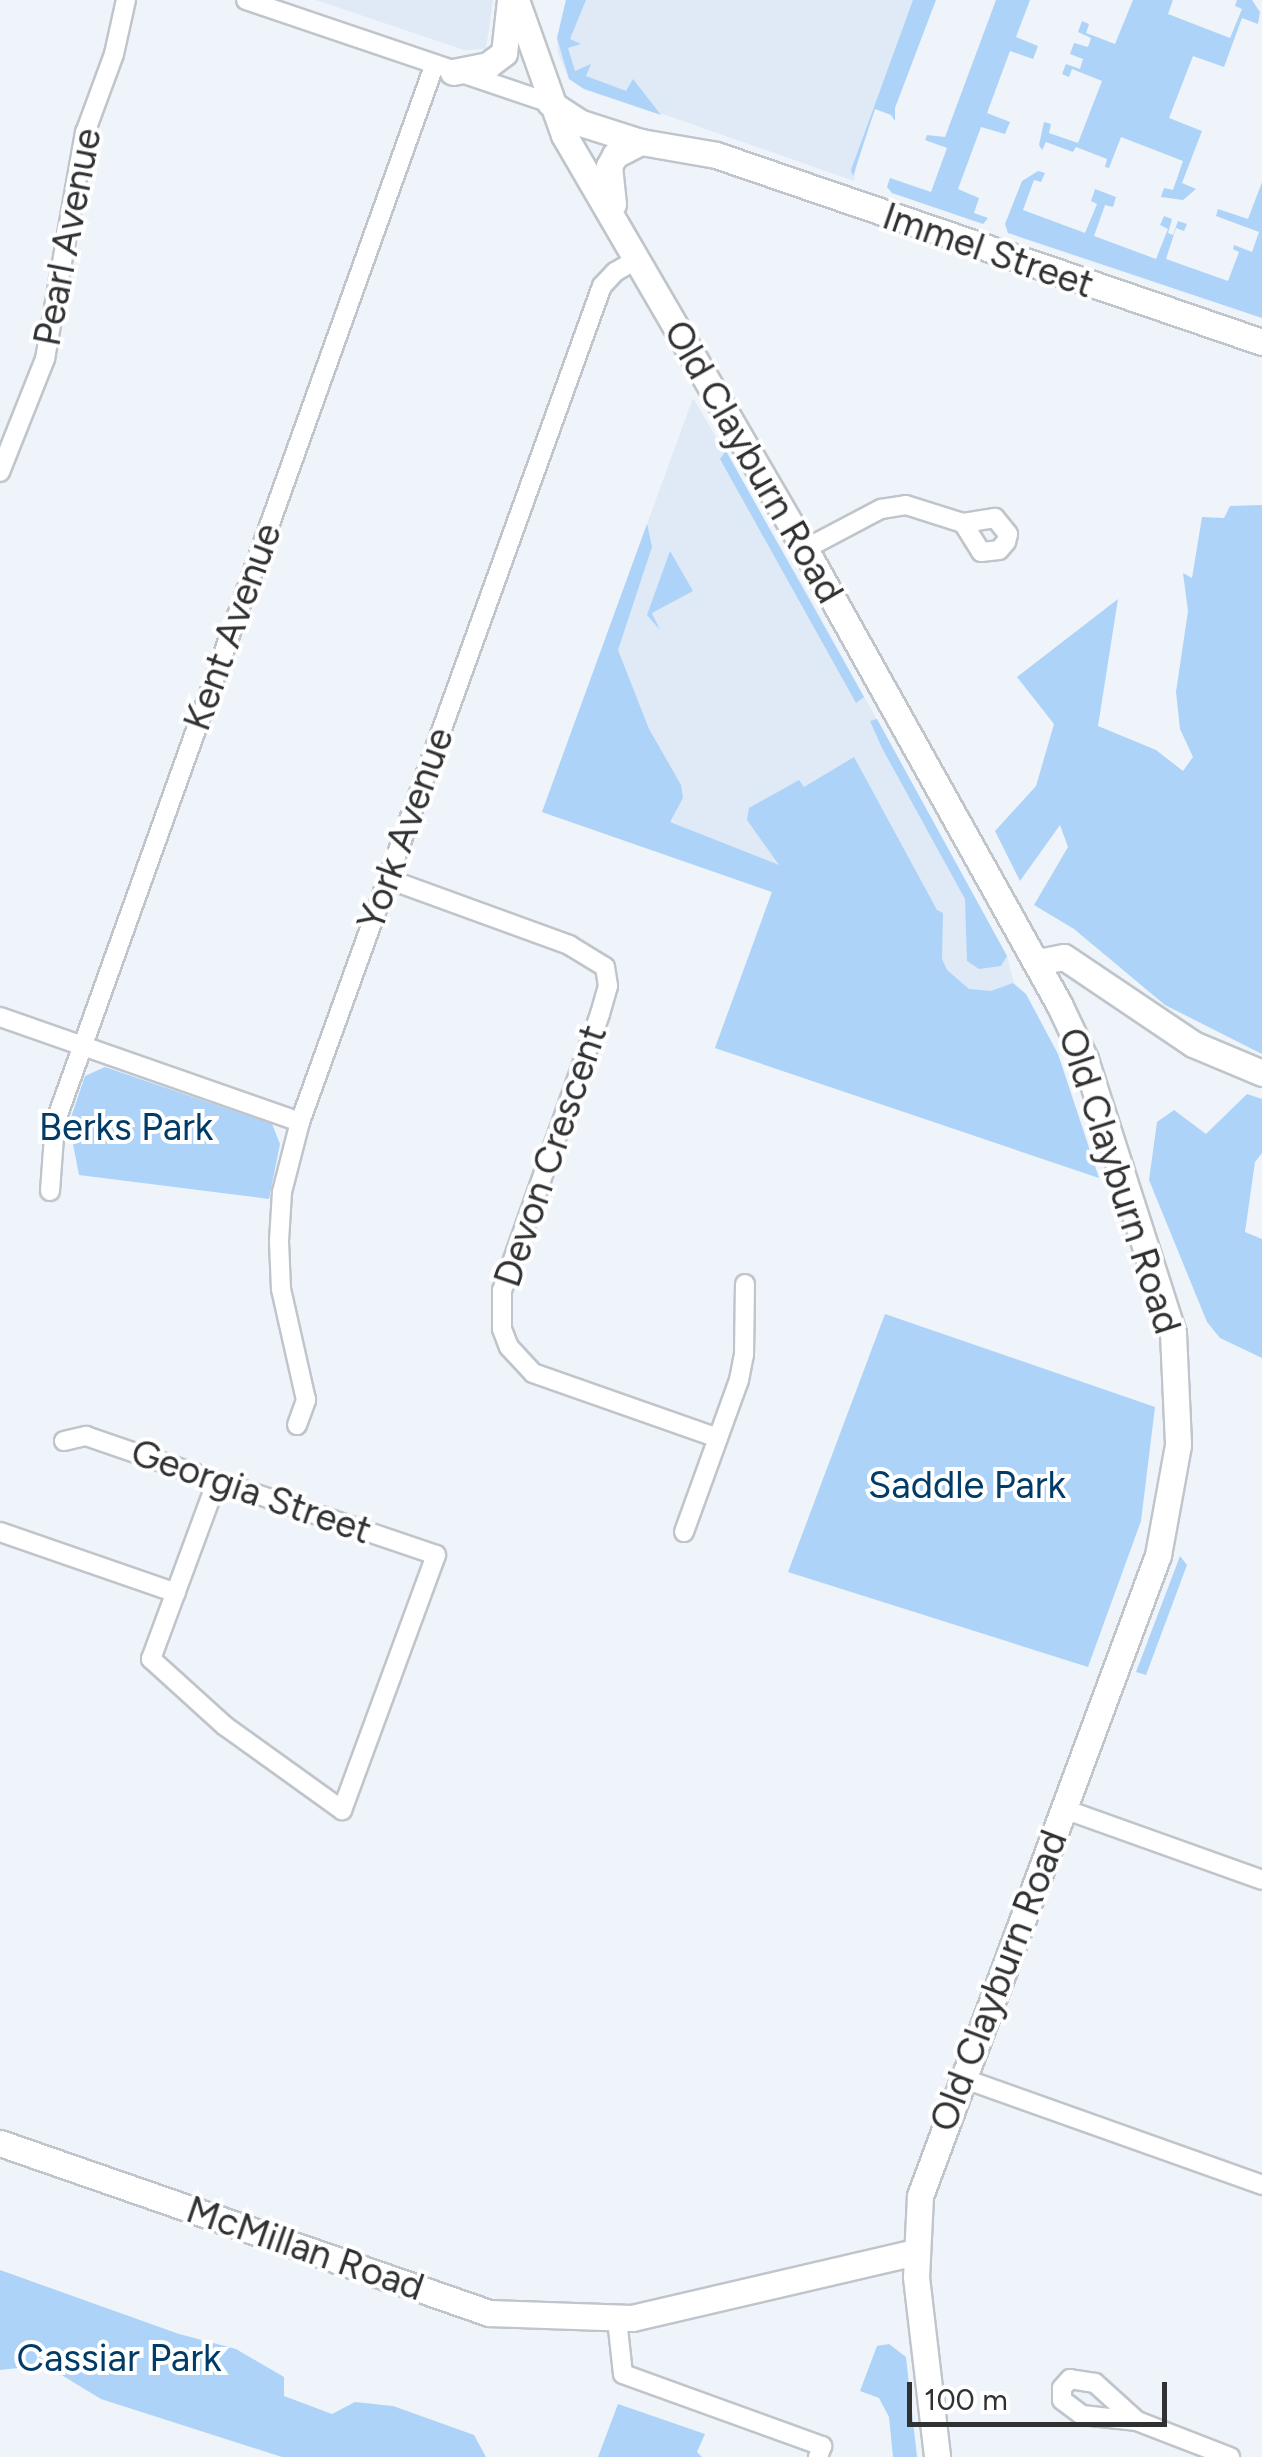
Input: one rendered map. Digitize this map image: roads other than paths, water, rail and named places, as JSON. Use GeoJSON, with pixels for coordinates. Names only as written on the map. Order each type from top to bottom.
{"type":"FeatureCollection","features":[{"type":"Feature","properties":{"kind":"main road"},"geometry":{"type":"LineString","coordinates":[[443,69],[488,64],[504,53],[513,0]]}},
{"type":"Feature","properties":{"kind":"main road","name":"Old Clayburn Road"},"geometry":{"type":"LineString","coordinates":[[513,0],[550,104],[618,229],[805,549],[1038,962],[1085,1060],[1173,1333],[1179,1402],[1176,1470],[1158,1555],[920,2196],[915,2252],[937,2457]]}},
{"type":"Feature","properties":{"kind":"main road","name":"Immel Street"},"geometry":{"type":"LineString","coordinates":[[550,104],[581,123],[642,142],[716,155],[1262,342]]}},
{"type":"Feature","properties":{"kind":"main road","name":"Immel Street"},"geometry":{"type":"LineString","coordinates":[[550,104],[586,106],[665,128],[706,142],[716,155]]}},
{"type":"Feature","properties":{"kind":"main road"},"geometry":{"type":"LineString","coordinates":[[618,229],[606,179],[609,166],[615,155],[642,142]]}},
{"type":"Feature","properties":{"kind":"main road"},"geometry":{"type":"LineString","coordinates":[[1038,962],[1064,957],[1074,962],[1193,1044],[1262,1074]]}},
{"type":"Feature","properties":{"kind":"main road","name":"McMillan Road"},"geometry":{"type":"LineString","coordinates":[[0,2143],[488,2313],[618,2318],[759,2290],[915,2252]]}},
{"type":"Feature","properties":{"kind":"street","name":"Pearl Avenue"},"geometry":{"type":"LineString","coordinates":[[0,472],[44,359],[85,134],[114,54],[126,0]]}},
{"type":"Feature","properties":{"kind":"street","name":"Immel Street"},"geometry":{"type":"LineString","coordinates":[[246,0],[550,104]]}},
{"type":"Feature","properties":{"kind":"street","name":"Kent Avenue"},"geometry":{"type":"LineString","coordinates":[[50,1192],[55,1123],[443,69]]}},
{"type":"Feature","properties":{"kind":"street","name":"York Avenue"},"geometry":{"type":"LineString","coordinates":[[297,1425],[306,1400],[281,1289],[278,1241],[282,1192],[300,1122],[602,286],[615,272],[636,260]]}},
{"type":"Feature","properties":{"kind":"street"},"geometry":{"type":"LineString","coordinates":[[805,549],[882,509],[906,505],[963,523]]}},
{"type":"Feature","properties":{"kind":"street","name":"Devon Crescent"},"geometry":{"type":"LineString","coordinates":[[388,880],[568,945],[592,955],[605,967],[608,986],[600,1014],[502,1290],[502,1329],[508,1347],[534,1373],[718,1438]]}},
{"type":"Feature","properties":{"kind":"street"},"geometry":{"type":"LineString","coordinates":[[0,1016],[300,1122]]}},
{"type":"Feature","properties":{"kind":"street"},"geometry":{"type":"LineString","coordinates":[[684,1532],[744,1355],[745,1284]]}},
{"type":"Feature","properties":{"kind":"street","name":"Georgia Street"},"geometry":{"type":"LineString","coordinates":[[64,1441],[86,1436],[436,1555],[342,1810],[225,1726],[151,1660],[176,1593]]}},
{"type":"Feature","properties":{"kind":"street"},"geometry":{"type":"LineString","coordinates":[[0,1532],[176,1593],[217,1480]]}},
{"type":"Feature","properties":{"kind":"street"},"geometry":{"type":"LineString","coordinates":[[1064,1809],[1262,1880]]}},
{"type":"Feature","properties":{"kind":"street"},"geometry":{"type":"LineString","coordinates":[[962,2078],[1262,2185]]}},
{"type":"Feature","properties":{"kind":"street"},"geometry":{"type":"LineString","coordinates":[[618,2318],[623,2374],[820,2452]]}},
{"type":"Feature","properties":{"kind":"street"},"geometry":{"type":"LineString","coordinates":[[1137,2420],[1230,2457]]}},
{"type":"Feature","properties":{"kind":"park label","name":"Berks Park"},"geometry":{"type":"Point","coordinates":[126,1128]}},
{"type":"Feature","properties":{"kind":"park label","name":"Saddle Park"},"geometry":{"type":"Point","coordinates":[967,1486]}},
{"type":"Feature","properties":{"kind":"park label","name":"Cassiar Park"},"geometry":{"type":"Point","coordinates":[119,2359]}}]}
